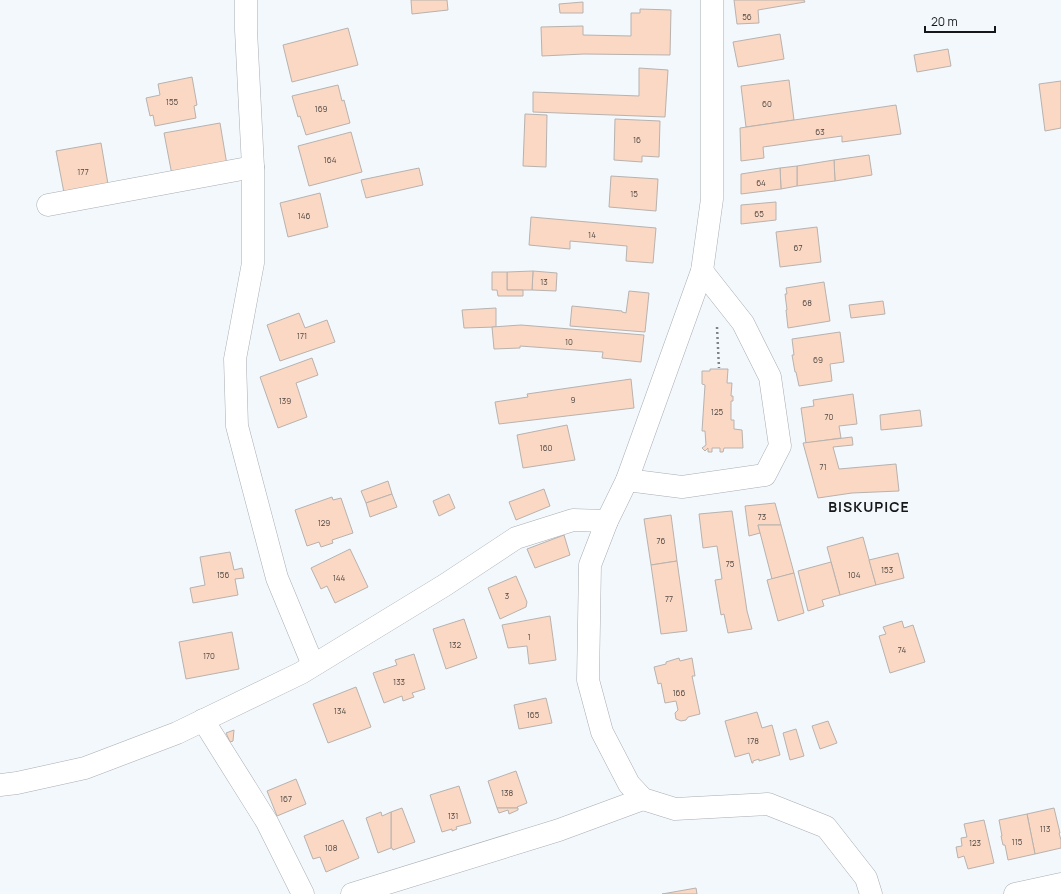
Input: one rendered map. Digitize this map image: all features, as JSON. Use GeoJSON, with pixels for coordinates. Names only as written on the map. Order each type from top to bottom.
{"type":"FeatureCollection","features":[{"type":"Feature","properties":{"kind":"street"},"geometry":{"type":"LineString","coordinates":[[246,0],[246,30],[253,167],[253,263],[234,359],[237,426],[277,578],[313,665]]}},
{"type":"Feature","properties":{"kind":"street"},"geometry":{"type":"LineString","coordinates":[[712,0],[712,199],[702,271],[627,480],[607,521],[590,566],[588,680],[602,732],[629,784],[643,799],[675,809],[768,804],[826,828],[866,878],[871,894]]}},
{"type":"Feature","properties":{"kind":"street"},"geometry":{"type":"LineString","coordinates":[[48,205],[253,167]]}},
{"type":"Feature","properties":{"kind":"street"},"geometry":{"type":"LineString","coordinates":[[627,480],[682,488],[765,475],[780,446],[770,377],[743,323],[702,271]]}},
{"type":"Feature","properties":{"kind":"street"},"geometry":{"type":"LineString","coordinates":[[0,785],[16,783],[84,768],[177,733],[301,673],[446,585],[516,538],[573,520],[607,521]]}},
{"type":"Feature","properties":{"kind":"street"},"geometry":{"type":"LineString","coordinates":[[202,720],[267,822],[303,894]]}},
{"type":"Feature","properties":{"kind":"street"},"geometry":{"type":"LineString","coordinates":[[352,894],[559,830],[643,799]]}},
{"type":"Feature","properties":{"kind":"street"},"geometry":{"type":"LineString","coordinates":[[1015,894],[1061,884]]}},
{"type":"Feature","properties":{"kind":"path"},"geometry":{"type":"LineString","coordinates":[[717,320],[719,368]]}},
{"type":"Feature","properties":{"kind":"building"},"geometry":{"type":"Polygon","coordinates":[[[411,0],[447,0],[448,10],[412,14],[411,0]]]}},
{"type":"Feature","properties":{"kind":"building"},"geometry":{"type":"Polygon","coordinates":[[[734,0],[804,0],[805,2],[758,10],[759,23],[737,24],[734,0]]]}},
{"type":"Feature","properties":{"kind":"building"},"geometry":{"type":"Polygon","coordinates":[[[583,2],[583,13],[560,13],[559,4],[583,2]]]}},
{"type":"Feature","properties":{"kind":"building"},"geometry":{"type":"Polygon","coordinates":[[[640,9],[671,10],[670,55],[584,54],[542,56],[541,27],[583,26],[583,35],[631,36],[631,13],[640,13],[640,9]]]}},
{"type":"Feature","properties":{"kind":"building"},"geometry":{"type":"Polygon","coordinates":[[[348,28],[358,65],[292,82],[283,45],[348,28]]]}},
{"type":"Feature","properties":{"kind":"building"},"geometry":{"type":"Polygon","coordinates":[[[780,34],[784,59],[738,67],[733,42],[780,34]]]}},
{"type":"Feature","properties":{"kind":"building"},"geometry":{"type":"Polygon","coordinates":[[[948,49],[951,66],[917,72],[914,55],[948,49]]]}},
{"type":"Feature","properties":{"kind":"building"},"geometry":{"type":"Polygon","coordinates":[[[639,68],[668,70],[665,117],[533,112],[533,92],[639,96],[639,68]]]}},
{"type":"Feature","properties":{"kind":"building"},"geometry":{"type":"Polygon","coordinates":[[[192,77],[197,105],[194,106],[196,118],[155,126],[153,115],[150,116],[146,98],[160,95],[158,84],[192,77]]]}},
{"type":"Feature","properties":{"kind":"building"},"geometry":{"type":"Polygon","coordinates":[[[789,80],[794,120],[746,127],[741,86],[789,80]]]}},
{"type":"Feature","properties":{"kind":"building"},"geometry":{"type":"Polygon","coordinates":[[[1061,81],[1061,128],[1045,131],[1039,84],[1061,81]]]}},
{"type":"Feature","properties":{"kind":"building"},"geometry":{"type":"Polygon","coordinates":[[[338,85],[342,101],[344,100],[350,123],[306,135],[300,116],[298,117],[292,96],[338,85]]]}},
{"type":"Feature","properties":{"kind":"building"},"geometry":{"type":"Polygon","coordinates":[[[896,105],[901,134],[842,142],[842,136],[763,147],[764,158],[741,161],[740,128],[896,105]]]}},
{"type":"Feature","properties":{"kind":"building"},"geometry":{"type":"Polygon","coordinates":[[[525,114],[547,115],[546,167],[523,166],[525,114]]]}},
{"type":"Feature","properties":{"kind":"building"},"geometry":{"type":"Polygon","coordinates":[[[615,119],[660,121],[659,157],[642,156],[642,162],[614,160],[615,119]]]}},
{"type":"Feature","properties":{"kind":"building"},"geometry":{"type":"Polygon","coordinates":[[[220,123],[227,165],[172,175],[164,133],[220,123]]]}},
{"type":"Feature","properties":{"kind":"building"},"geometry":{"type":"Polygon","coordinates":[[[351,132],[362,172],[309,186],[298,146],[351,132]]]}},
{"type":"Feature","properties":{"kind":"building"},"geometry":{"type":"Polygon","coordinates":[[[101,143],[109,190],[65,198],[56,151],[101,143]]]}},
{"type":"Feature","properties":{"kind":"building"},"geometry":{"type":"Polygon","coordinates":[[[869,155],[872,175],[835,181],[834,160],[869,155]]]}},
{"type":"Feature","properties":{"kind":"building"},"geometry":{"type":"Polygon","coordinates":[[[834,160],[835,181],[797,186],[797,166],[834,160]]]}},
{"type":"Feature","properties":{"kind":"building"},"geometry":{"type":"Polygon","coordinates":[[[797,166],[797,186],[781,189],[780,168],[797,166]]]}},
{"type":"Feature","properties":{"kind":"building"},"geometry":{"type":"Polygon","coordinates":[[[419,168],[423,185],[366,198],[361,180],[419,168]]]}},
{"type":"Feature","properties":{"kind":"building"},"geometry":{"type":"Polygon","coordinates":[[[780,168],[781,189],[741,194],[741,174],[780,168]]]}},
{"type":"Feature","properties":{"kind":"building"},"geometry":{"type":"Polygon","coordinates":[[[611,176],[658,179],[656,211],[609,207],[611,176]]]}},
{"type":"Feature","properties":{"kind":"building"},"geometry":{"type":"Polygon","coordinates":[[[320,193],[328,227],[288,237],[280,203],[320,193]]]}},
{"type":"Feature","properties":{"kind":"building"},"geometry":{"type":"Polygon","coordinates":[[[776,202],[776,220],[741,224],[741,205],[776,202]]]}},
{"type":"Feature","properties":{"kind":"building"},"geometry":{"type":"Polygon","coordinates":[[[531,217],[656,228],[653,263],[626,261],[627,246],[570,241],[570,249],[529,245],[531,217]]]}},
{"type":"Feature","properties":{"kind":"building"},"geometry":{"type":"Polygon","coordinates":[[[817,227],[821,262],[780,267],[776,232],[817,227]]]}},
{"type":"Feature","properties":{"kind":"building"},"geometry":{"type":"Polygon","coordinates":[[[533,271],[557,273],[556,291],[532,290],[533,271]]]}},
{"type":"Feature","properties":{"kind":"building"},"geometry":{"type":"Polygon","coordinates":[[[533,271],[532,290],[507,290],[507,272],[533,271]]]}},
{"type":"Feature","properties":{"kind":"building"},"geometry":{"type":"Polygon","coordinates":[[[492,272],[507,272],[507,290],[523,290],[523,296],[498,296],[497,290],[492,290],[492,272]]]}},
{"type":"Feature","properties":{"kind":"building"},"geometry":{"type":"Polygon","coordinates":[[[824,282],[830,321],[788,328],[785,294],[787,294],[786,288],[824,282]]]}},
{"type":"Feature","properties":{"kind":"building"},"geometry":{"type":"Polygon","coordinates":[[[629,291],[649,293],[645,332],[570,326],[572,306],[622,311],[626,313],[629,291]]]}},
{"type":"Feature","properties":{"kind":"building"},"geometry":{"type":"Polygon","coordinates":[[[883,301],[885,314],[851,318],[849,305],[883,301]]]}},
{"type":"Feature","properties":{"kind":"building"},"geometry":{"type":"Polygon","coordinates":[[[496,308],[496,327],[464,328],[462,310],[496,308]]]}},
{"type":"Feature","properties":{"kind":"building"},"geometry":{"type":"Polygon","coordinates":[[[299,313],[305,328],[327,320],[335,342],[280,361],[267,325],[299,313]]]}},
{"type":"Feature","properties":{"kind":"building"},"geometry":{"type":"Polygon","coordinates":[[[521,325],[644,335],[641,362],[602,358],[603,352],[520,346],[520,348],[494,349],[492,327],[521,325]]]}},
{"type":"Feature","properties":{"kind":"building"},"geometry":{"type":"Polygon","coordinates":[[[840,332],[844,362],[830,364],[832,381],[799,386],[792,355],[794,355],[792,339],[840,332]]]}},
{"type":"Feature","properties":{"kind":"building"},"geometry":{"type":"Polygon","coordinates":[[[312,358],[318,375],[296,383],[307,417],[278,428],[260,377],[312,358]]]}},
{"type":"Feature","properties":{"kind":"building"},"geometry":{"type":"Polygon","coordinates":[[[710,369],[728,369],[727,383],[732,383],[731,396],[733,396],[733,401],[731,401],[731,420],[734,420],[734,429],[742,430],[743,448],[724,448],[723,452],[720,452],[720,448],[712,448],[712,452],[708,452],[708,448],[705,451],[702,448],[706,445],[705,431],[702,431],[705,385],[702,384],[702,371],[710,371],[710,369]]]}},
{"type":"Feature","properties":{"kind":"building"},"geometry":{"type":"Polygon","coordinates":[[[631,379],[634,408],[499,424],[495,402],[528,397],[527,394],[631,379]]]}},
{"type":"Feature","properties":{"kind":"building"},"geometry":{"type":"Polygon","coordinates":[[[853,394],[857,424],[839,426],[841,438],[806,443],[801,408],[814,406],[813,400],[853,394]]]}},
{"type":"Feature","properties":{"kind":"building"},"geometry":{"type":"Polygon","coordinates":[[[920,410],[922,426],[881,430],[880,415],[920,410]]]}},
{"type":"Feature","properties":{"kind":"building"},"geometry":{"type":"Polygon","coordinates":[[[567,425],[575,460],[523,468],[517,435],[567,425]]]}},
{"type":"Feature","properties":{"kind":"building"},"geometry":{"type":"Polygon","coordinates":[[[852,437],[853,445],[833,447],[839,469],[896,464],[899,491],[852,493],[818,498],[803,443],[852,437]]]}},
{"type":"Feature","properties":{"kind":"building"},"geometry":{"type":"Polygon","coordinates":[[[388,481],[392,494],[366,503],[361,491],[388,481]]]}},
{"type":"Feature","properties":{"kind":"building"},"geometry":{"type":"Polygon","coordinates":[[[544,489],[550,506],[516,520],[509,502],[544,489]]]}},
{"type":"Feature","properties":{"kind":"building"},"geometry":{"type":"Polygon","coordinates":[[[392,494],[397,507],[370,517],[366,503],[392,494]]]}},
{"type":"Feature","properties":{"kind":"building"},"geometry":{"type":"Polygon","coordinates":[[[449,494],[455,508],[439,516],[433,501],[449,494]]]}},
{"type":"Feature","properties":{"kind":"building"},"geometry":{"type":"Polygon","coordinates":[[[332,497],[333,500],[341,498],[353,533],[332,540],[333,543],[321,547],[319,542],[307,546],[295,510],[332,497]]]}},
{"type":"Feature","properties":{"kind":"building"},"geometry":{"type":"Polygon","coordinates":[[[775,503],[781,525],[758,525],[760,533],[749,536],[745,506],[775,503]]]}},
{"type":"Feature","properties":{"kind":"building"},"geometry":{"type":"Polygon","coordinates":[[[732,511],[747,611],[752,629],[728,633],[724,614],[721,615],[715,580],[722,579],[717,546],[703,548],[699,514],[732,511]]]}},
{"type":"Feature","properties":{"kind":"building"},"geometry":{"type":"Polygon","coordinates":[[[671,515],[677,561],[651,565],[644,519],[671,515]]]}},
{"type":"Feature","properties":{"kind":"building"},"geometry":{"type":"Polygon","coordinates":[[[758,525],[781,525],[794,573],[772,579],[758,525]]]}},
{"type":"Feature","properties":{"kind":"building"},"geometry":{"type":"Polygon","coordinates":[[[564,535],[570,555],[535,568],[527,549],[564,535]]]}},
{"type":"Feature","properties":{"kind":"building"},"geometry":{"type":"Polygon","coordinates":[[[863,537],[876,585],[840,595],[827,547],[863,537]]]}},
{"type":"Feature","properties":{"kind":"building"},"geometry":{"type":"Polygon","coordinates":[[[350,549],[368,587],[335,603],[327,586],[321,589],[311,568],[350,549]]]}},
{"type":"Feature","properties":{"kind":"building"},"geometry":{"type":"Polygon","coordinates":[[[230,552],[234,570],[242,568],[244,578],[235,579],[238,595],[193,603],[190,588],[205,585],[200,557],[230,552]]]}},
{"type":"Feature","properties":{"kind":"building"},"geometry":{"type":"Polygon","coordinates":[[[898,553],[904,578],[876,585],[869,560],[898,553]]]}},
{"type":"Feature","properties":{"kind":"building"},"geometry":{"type":"Polygon","coordinates":[[[677,561],[687,631],[661,634],[651,565],[677,561]]]}},
{"type":"Feature","properties":{"kind":"building"},"geometry":{"type":"Polygon","coordinates":[[[831,562],[840,595],[822,600],[824,606],[808,611],[798,571],[831,562]]]}},
{"type":"Feature","properties":{"kind":"building"},"geometry":{"type":"Polygon","coordinates":[[[794,573],[804,613],[778,621],[767,580],[794,573]]]}},
{"type":"Feature","properties":{"kind":"building"},"geometry":{"type":"Polygon","coordinates":[[[516,576],[527,602],[526,607],[500,619],[488,588],[516,576]]]}},
{"type":"Feature","properties":{"kind":"building"},"geometry":{"type":"Polygon","coordinates":[[[550,616],[556,660],[529,664],[527,646],[508,648],[502,625],[550,616]]]}},
{"type":"Feature","properties":{"kind":"building"},"geometry":{"type":"Polygon","coordinates":[[[464,619],[477,658],[446,669],[433,629],[464,619]]]}},
{"type":"Feature","properties":{"kind":"building"},"geometry":{"type":"Polygon","coordinates":[[[902,621],[904,628],[913,625],[925,662],[890,673],[879,636],[886,634],[883,627],[902,621]]]}},
{"type":"Feature","properties":{"kind":"building"},"geometry":{"type":"Polygon","coordinates":[[[232,632],[239,669],[186,679],[179,642],[232,632]]]}},
{"type":"Feature","properties":{"kind":"building"},"geometry":{"type":"Polygon","coordinates":[[[414,654],[425,689],[412,693],[414,697],[403,701],[402,696],[384,703],[373,673],[397,665],[395,660],[414,654]]]}},
{"type":"Feature","properties":{"kind":"building"},"geometry":{"type":"Polygon","coordinates":[[[679,658],[680,661],[692,658],[695,676],[692,676],[700,714],[688,717],[686,720],[681,721],[676,719],[675,713],[678,710],[676,701],[665,703],[661,683],[658,684],[654,667],[666,664],[666,662],[679,658]]]}},
{"type":"Feature","properties":{"kind":"building"},"geometry":{"type":"Polygon","coordinates":[[[356,687],[371,727],[328,743],[313,704],[356,687]]]}},
{"type":"Feature","properties":{"kind":"building"},"geometry":{"type":"Polygon","coordinates":[[[546,698],[552,723],[519,729],[514,705],[546,698]]]}},
{"type":"Feature","properties":{"kind":"building"},"geometry":{"type":"Polygon","coordinates":[[[757,712],[762,728],[772,725],[780,755],[759,761],[759,759],[753,761],[752,763],[749,753],[735,757],[725,721],[757,712]]]}},
{"type":"Feature","properties":{"kind":"building"},"geometry":{"type":"Polygon","coordinates":[[[828,721],[837,743],[820,749],[812,726],[828,721]]]}},
{"type":"Feature","properties":{"kind":"building"},"geometry":{"type":"Polygon","coordinates":[[[796,729],[804,756],[790,760],[783,733],[796,729]]]}},
{"type":"Feature","properties":{"kind":"building"},"geometry":{"type":"Polygon","coordinates":[[[234,730],[233,741],[230,742],[226,733],[234,730]]]}},
{"type":"Feature","properties":{"kind":"building"},"geometry":{"type":"Polygon","coordinates":[[[516,771],[527,803],[517,807],[518,808],[497,808],[488,781],[516,771]]]}},
{"type":"Feature","properties":{"kind":"building"},"geometry":{"type":"Polygon","coordinates":[[[296,779],[306,804],[277,816],[267,791],[296,779]]]}},
{"type":"Feature","properties":{"kind":"building"},"geometry":{"type":"Polygon","coordinates":[[[459,786],[471,823],[456,827],[457,829],[452,831],[452,829],[442,832],[430,795],[459,786]]]}},
{"type":"Feature","properties":{"kind":"building"},"geometry":{"type":"Polygon","coordinates":[[[402,808],[415,842],[393,850],[391,848],[391,812],[402,808]]]}},
{"type":"Feature","properties":{"kind":"building"},"geometry":{"type":"Polygon","coordinates":[[[497,808],[518,808],[518,810],[509,814],[508,810],[499,813],[497,808]]]}},
{"type":"Feature","properties":{"kind":"building"},"geometry":{"type":"Polygon","coordinates":[[[1054,808],[1060,833],[1061,848],[1035,854],[1027,814],[1054,808]]]}},
{"type":"Feature","properties":{"kind":"building"},"geometry":{"type":"Polygon","coordinates":[[[381,812],[382,816],[391,812],[391,848],[378,853],[366,818],[381,812]]]}},
{"type":"Feature","properties":{"kind":"building"},"geometry":{"type":"Polygon","coordinates":[[[1027,814],[1035,854],[1008,860],[1005,845],[1003,845],[999,820],[1027,814]]]}},
{"type":"Feature","properties":{"kind":"building"},"geometry":{"type":"Polygon","coordinates":[[[343,820],[359,858],[326,872],[320,857],[313,859],[304,836],[343,820]]]}},
{"type":"Feature","properties":{"kind":"building"},"geometry":{"type":"Polygon","coordinates":[[[984,820],[994,863],[968,869],[964,856],[958,858],[956,847],[962,846],[961,838],[967,837],[964,824],[984,820]]]}},
{"type":"Feature","properties":{"kind":"building"},"geometry":{"type":"Polygon","coordinates":[[[696,888],[697,894],[662,894],[696,888]]]}},
{"type":"Feature","properties":{"kind":"district","name":"BISKUPICE"},"geometry":{"type":"Point","coordinates":[869,506]}}]}
